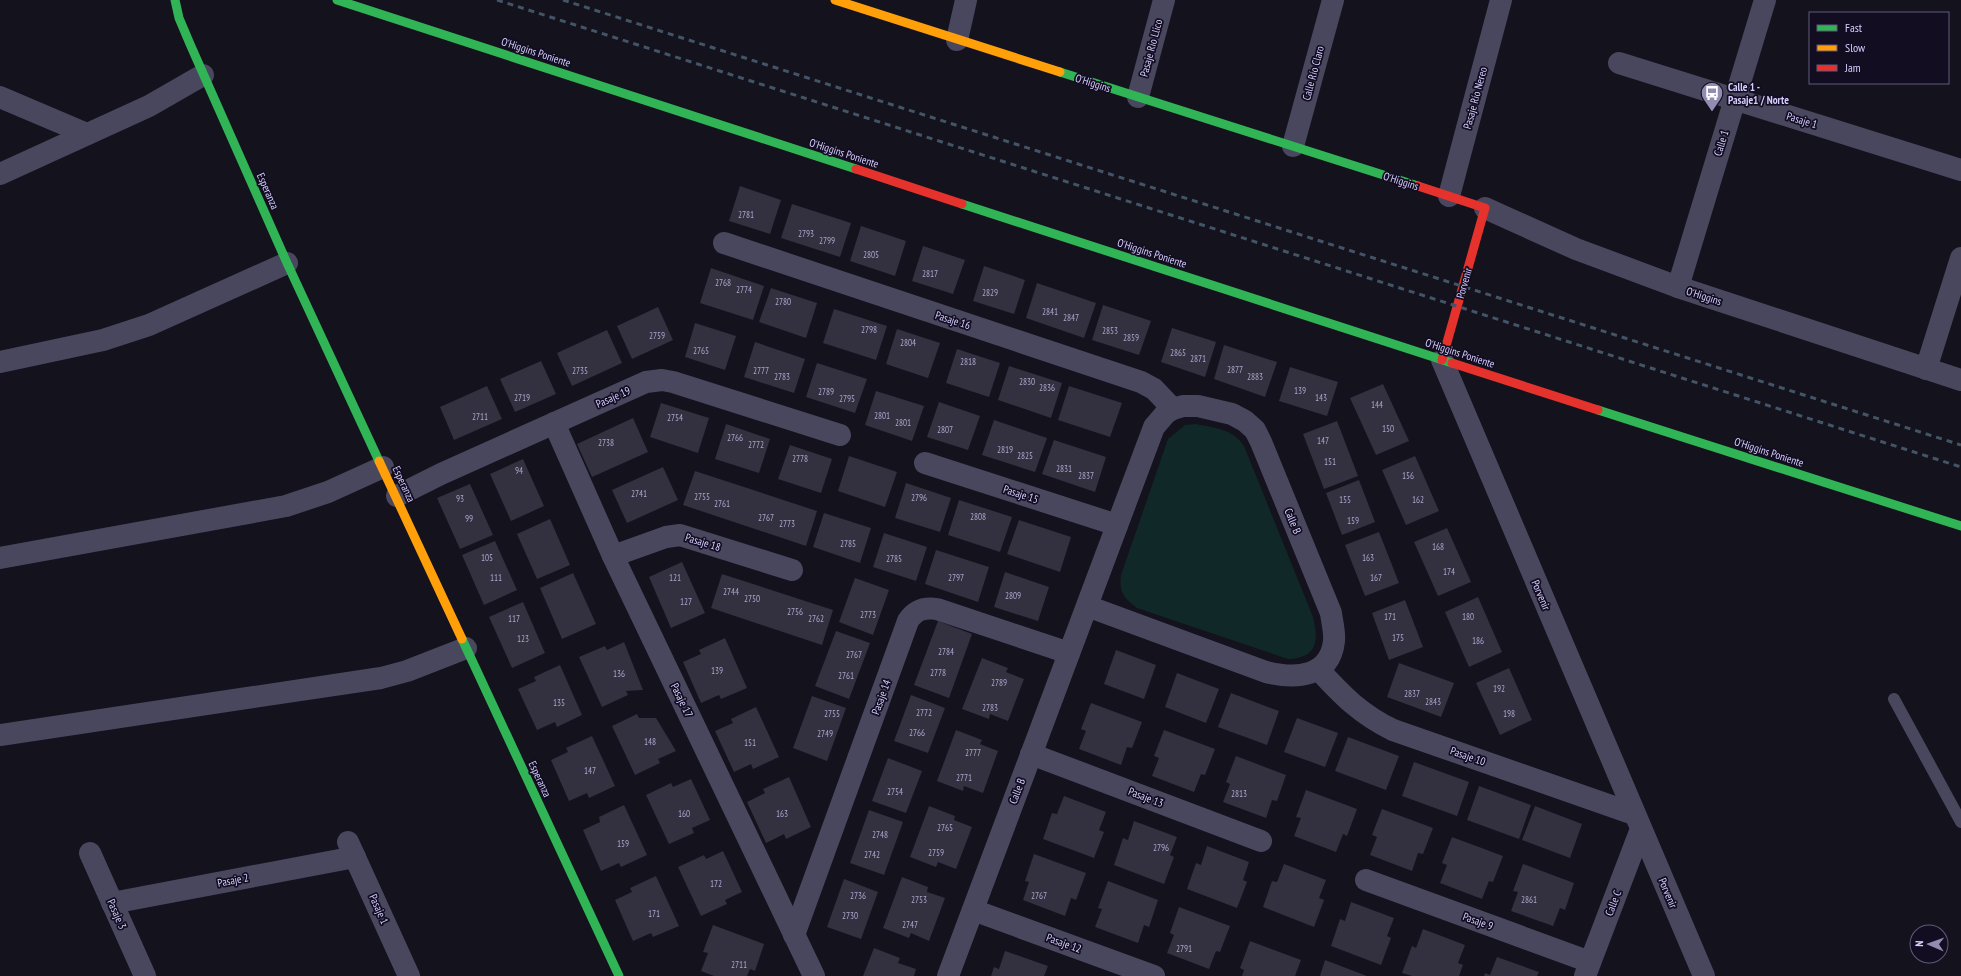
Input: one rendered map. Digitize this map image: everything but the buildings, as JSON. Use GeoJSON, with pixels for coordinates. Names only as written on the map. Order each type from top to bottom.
{"type":"FeatureCollection","features":[{"type":"Feature","properties":{"kind":"street","name":"Esperanza"},"geometry":{"type":"LineString","coordinates":[[176,0],[179,18],[203,75],[287,263],[397,496],[619,976]]}},
{"type":"Feature","properties":{"kind":"street","name":"O'Higgins Poniente"},"geometry":{"type":"LineString","coordinates":[[337,0],[1442,360],[1961,526]]}},
{"type":"Feature","properties":{"kind":"street","name":"O'Higgins"},"geometry":{"type":"LineString","coordinates":[[835,0],[1485,208],[1576,249],[1678,287],[1961,380]]}},
{"type":"Feature","properties":{"kind":"street"},"geometry":{"type":"LineString","coordinates":[[957,40],[966,0]]}},
{"type":"Feature","properties":{"kind":"street","name":"Pasaje Río Llico"},"geometry":{"type":"LineString","coordinates":[[1138,97],[1164,0]]}},
{"type":"Feature","properties":{"kind":"street","name":"Calle Río Claro"},"geometry":{"type":"LineString","coordinates":[[1293,146],[1333,0]]}},
{"type":"Feature","properties":{"kind":"street","name":"Pasaje Río Nereo"},"geometry":{"type":"LineString","coordinates":[[1449,196],[1501,0]]}},
{"type":"Feature","properties":{"kind":"street","name":"Calle 1"},"geometry":{"type":"LineString","coordinates":[[1678,287],[1765,0]]}},
{"type":"Feature","properties":{"kind":"street","name":"Pasaje 1"},"geometry":{"type":"LineString","coordinates":[[1619,63],[1961,170]]}},
{"type":"Feature","properties":{"kind":"street"},"geometry":{"type":"LineString","coordinates":[[0,174],[149,106],[203,75]]}},
{"type":"Feature","properties":{"kind":"street"},"geometry":{"type":"LineString","coordinates":[[0,97],[87,134]]}},
{"type":"Feature","properties":{"kind":"street","name":"Porvenir"},"geometry":{"type":"LineString","coordinates":[[1485,208],[1442,360],[1637,822],[1704,976]]}},
{"type":"Feature","properties":{"kind":"street","name":"Pasaje 16"},"geometry":{"type":"LineString","coordinates":[[724,243],[1141,382],[1154,389],[1173,409]]}},
{"type":"Feature","properties":{"kind":"street"},"geometry":{"type":"LineString","coordinates":[[1926,369],[1961,258]]}},
{"type":"Feature","properties":{"kind":"street"},"geometry":{"type":"LineString","coordinates":[[0,362],[103,340],[149,325],[287,263]]}},
{"type":"Feature","properties":{"kind":"street","name":"Pasaje 19"},"geometry":{"type":"LineString","coordinates":[[397,496],[441,474],[646,382],[662,380],[673,382],[840,435]]}},
{"type":"Feature","properties":{"kind":"street","name":"Calle B"},"geometry":{"type":"LineString","coordinates":[[948,976],[1154,427],[1166,412],[1183,406],[1198,406],[1232,414],[1245,421],[1254,430],[1261,442],[1330,613],[1334,640],[1326,663],[1318,669]]}},
{"type":"Feature","properties":{"kind":"street","name":"Pasaje 17"},"geometry":{"type":"LineString","coordinates":[[554,423],[613,556],[814,976]]}},
{"type":"Feature","properties":{"kind":"street","name":"Pasaje 15"},"geometry":{"type":"LineString","coordinates":[[926,462],[1117,525]]}},
{"type":"Feature","properties":{"kind":"street"},"geometry":{"type":"LineString","coordinates":[[0,558],[286,506],[328,492],[383,467]]}},
{"type":"Feature","properties":{"kind":"street","name":"Pasaje 18"},"geometry":{"type":"LineString","coordinates":[[613,556],[666,537],[680,535],[792,570]]}},
{"type":"Feature","properties":{"kind":"street"},"geometry":{"type":"LineString","coordinates":[[1087,606],[1266,672],[1295,677],[1318,669]]}},
{"type":"Feature","properties":{"kind":"street","name":"Pasaje 14"},"geometry":{"type":"LineString","coordinates":[[794,935],[905,629],[912,615],[919,610],[927,608],[937,609],[1069,653]]}},
{"type":"Feature","properties":{"kind":"street"},"geometry":{"type":"LineString","coordinates":[[0,735],[381,678],[407,671],[466,648]]}},
{"type":"Feature","properties":{"kind":"street","name":"Pasaje 10"},"geometry":{"type":"LineString","coordinates":[[1318,669],[1357,709],[1373,720],[1393,730],[1637,822]]}},
{"type":"Feature","properties":{"kind":"street","name":"Pasaje 13"},"geometry":{"type":"LineString","coordinates":[[1031,754],[1261,841]]}},
{"type":"Feature","properties":{"kind":"street","name":"Calle C"},"geometry":{"type":"LineString","coordinates":[[1588,969],[1637,822]]}},
{"type":"Feature","properties":{"kind":"street","name":"Pasaje 1"},"geometry":{"type":"LineString","coordinates":[[351,849],[409,976]]}},
{"type":"Feature","properties":{"kind":"street","name":"Pasaje 2"},"geometry":{"type":"LineString","coordinates":[[112,903],[351,849]]}},
{"type":"Feature","properties":{"kind":"street","name":"Pasaje 3"},"geometry":{"type":"LineString","coordinates":[[90,853],[145,976]]}},
{"type":"Feature","properties":{"kind":"street","name":"Pasaje 9"},"geometry":{"type":"LineString","coordinates":[[1366,880],[1588,969]]}},
{"type":"Feature","properties":{"kind":"street","name":"Pasaje 12"},"geometry":{"type":"LineString","coordinates":[[973,910],[1154,976]]}},
{"type":"Feature","properties":{"kind":"lane"},"geometry":{"type":"LineString","coordinates":[[1894,699],[1961,822]]}},
{"type":"Feature","properties":{"kind":"green space"},"geometry":{"type":"Polygon","coordinates":[[[1196,424],[1223,430],[1235,436],[1244,446],[1313,617],[1316,634],[1314,647],[1305,655],[1298,658],[1288,659],[1137,608],[1128,601],[1121,590],[1121,575],[1168,439],[1185,425],[1196,424]]]}},
{"type":"Feature","properties":{"kind":"railway"},"geometry":{"type":"LineString","coordinates":[[497,0],[1961,467]]}},
{"type":"Feature","properties":{"kind":"railway"},"geometry":{"type":"LineString","coordinates":[[563,0],[1961,445]]}},
{"type":"Feature","properties":{"kind":"traffic: fast"},"geometry":{"type":"LineString","coordinates":[[175,0],[179,18],[190,44],[287,263],[379,461]]}},
{"type":"Feature","properties":{"kind":"traffic: fast"},"geometry":{"type":"LineString","coordinates":[[337,0],[856,169]]}},
{"type":"Feature","properties":{"kind":"traffic: fast"},"geometry":{"type":"LineString","coordinates":[[1060,72],[1418,186]]}},
{"type":"Feature","properties":{"kind":"traffic: fast"},"geometry":{"type":"LineString","coordinates":[[962,204],[1452,363]]}},
{"type":"Feature","properties":{"kind":"traffic: fast"},"geometry":{"type":"LineString","coordinates":[[1598,410],[1961,526]]}},
{"type":"Feature","properties":{"kind":"traffic: fast"},"geometry":{"type":"LineString","coordinates":[[462,639],[619,976]]}},
{"type":"Feature","properties":{"kind":"traffic: slow"},"geometry":{"type":"LineString","coordinates":[[835,0],[1060,72]]}},
{"type":"Feature","properties":{"kind":"traffic: slow"},"geometry":{"type":"LineString","coordinates":[[379,461],[462,639]]}},
{"type":"Feature","properties":{"kind":"traffic: jam"},"geometry":{"type":"LineString","coordinates":[[856,169],[962,204]]}},
{"type":"Feature","properties":{"kind":"traffic: jam"},"geometry":{"type":"LineString","coordinates":[[1418,186],[1485,208],[1442,360]]}},
{"type":"Feature","properties":{"kind":"traffic: jam"},"geometry":{"type":"LineString","coordinates":[[1452,363],[1598,410]]}},
{"type":"Feature","properties":{"kind":"place","name":"Calle 1 - Pasaje1 / Norte"},"geometry":{"type":"Point","coordinates":[1712,112]}}]}
